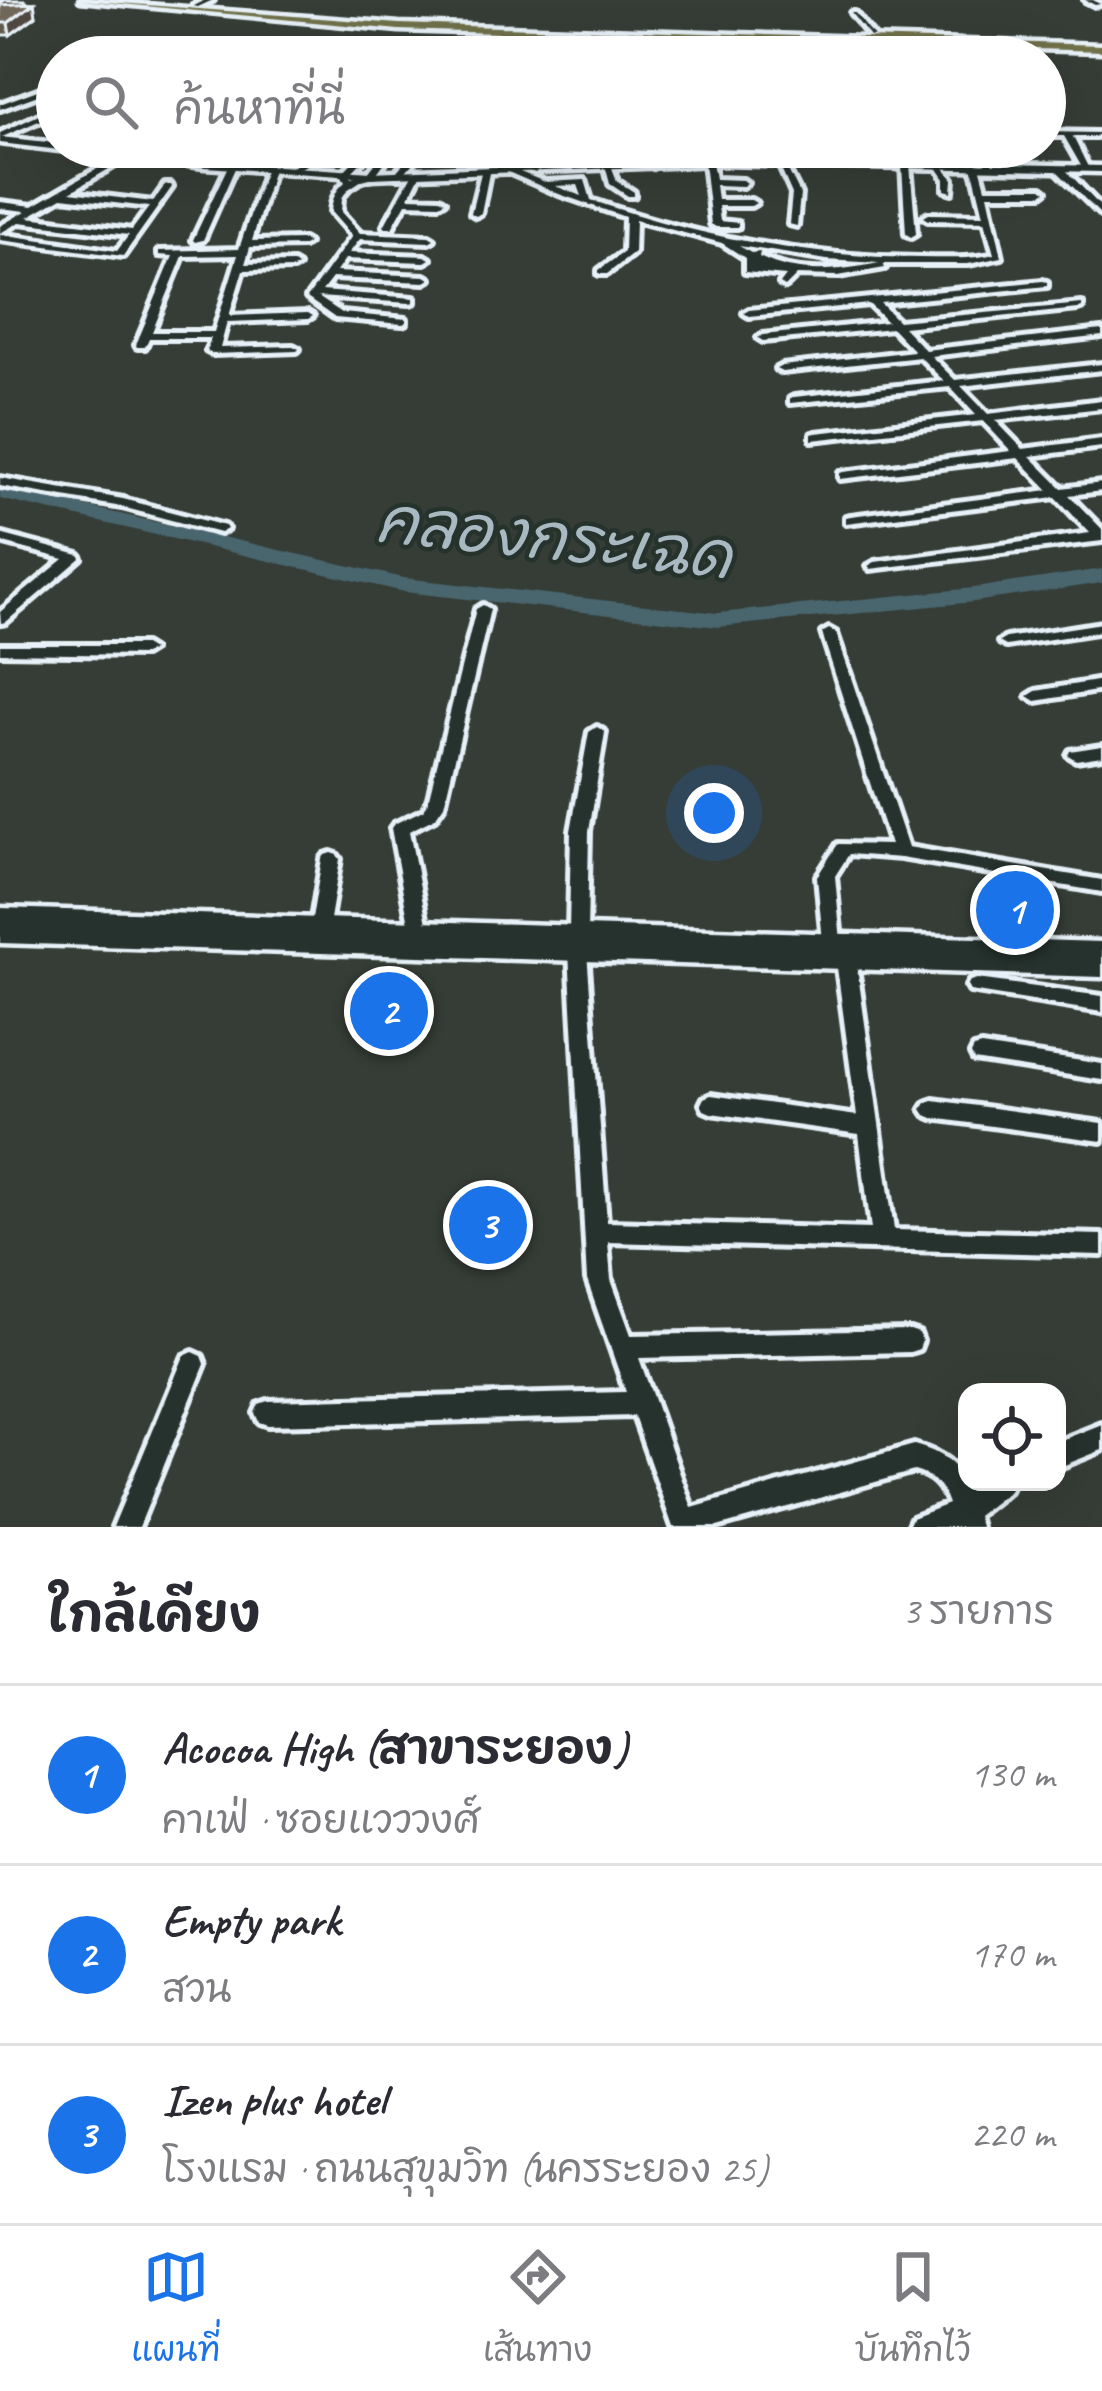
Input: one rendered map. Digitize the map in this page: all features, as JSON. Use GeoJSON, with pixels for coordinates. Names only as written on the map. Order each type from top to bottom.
{"type":"FeatureCollection","features":[{"type":"Feature","properties":{"kind":"highway"},"geometry":{"type":"LineString","coordinates":[[85,0],[400,28],[608,36]]}},
{"type":"Feature","properties":{"kind":"highway"},"geometry":{"type":"LineString","coordinates":[[137,0],[466,25],[895,36]]}},
{"type":"Feature","properties":{"kind":"highway"},"geometry":{"type":"LineString","coordinates":[[1066,43],[1102,45]]}},
{"type":"Feature","properties":{"kind":"highway"},"geometry":{"type":"LineString","coordinates":[[1066,47],[1102,45]]}},
{"type":"Feature","properties":{"kind":"street"},"geometry":{"type":"LineString","coordinates":[[854,14],[872,35]]}},
{"type":"Feature","properties":{"kind":"street"},"geometry":{"type":"LineString","coordinates":[[0,107],[36,94]]}},
{"type":"Feature","properties":{"kind":"street"},"geometry":{"type":"LineString","coordinates":[[26,98],[36,99]]}},
{"type":"Feature","properties":{"kind":"street"},"geometry":{"type":"LineString","coordinates":[[0,139],[36,121]]}},
{"type":"Feature","properties":{"kind":"street"},"geometry":{"type":"LineString","coordinates":[[1067,134],[1096,135]]}},
{"type":"Feature","properties":{"kind":"street"},"geometry":{"type":"LineString","coordinates":[[1067,134],[1087,169]]}},
{"type":"Feature","properties":{"kind":"street"},"geometry":{"type":"LineString","coordinates":[[0,139],[36,143]]}},
{"type":"Feature","properties":{"kind":"street"},"geometry":{"type":"LineString","coordinates":[[6,226],[103,168]]}},
{"type":"Feature","properties":{"kind":"street"},"geometry":{"type":"LineString","coordinates":[[198,240],[231,168]]}},
{"type":"Feature","properties":{"kind":"street"},"geometry":{"type":"LineString","coordinates":[[257,168],[347,177],[512,172],[582,182],[587,199]]}},
{"type":"Feature","properties":{"kind":"street"},"geometry":{"type":"LineString","coordinates":[[288,170],[293,168]]}},
{"type":"Feature","properties":{"kind":"street"},"geometry":{"type":"LineString","coordinates":[[354,168],[338,195],[336,212],[357,236],[430,239]]}},
{"type":"Feature","properties":{"kind":"street"},"geometry":{"type":"LineString","coordinates":[[368,175],[374,168]]}},
{"type":"Feature","properties":{"kind":"street"},"geometry":{"type":"LineString","coordinates":[[398,175],[404,168]]}},
{"type":"Feature","properties":{"kind":"street"},"geometry":{"type":"LineString","coordinates":[[536,168],[538,175]]}},
{"type":"Feature","properties":{"kind":"street"},"geometry":{"type":"LineString","coordinates":[[538,168],[538,175]]}},
{"type":"Feature","properties":{"kind":"street"},"geometry":{"type":"LineString","coordinates":[[538,175],[599,168]]}},
{"type":"Feature","properties":{"kind":"street"},"geometry":{"type":"LineString","coordinates":[[608,168],[613,182],[632,194]]}},
{"type":"Feature","properties":{"kind":"street"},"geometry":{"type":"LineString","coordinates":[[712,168],[716,224],[734,225]]}},
{"type":"Feature","properties":{"kind":"street"},"geometry":{"type":"LineString","coordinates":[[783,168],[796,194],[794,224]]}},
{"type":"Feature","properties":{"kind":"street"},"geometry":{"type":"LineString","coordinates":[[906,168],[911,234]]}},
{"type":"Feature","properties":{"kind":"street"},"geometry":{"type":"LineString","coordinates":[[940,168],[949,178],[949,190]]}},
{"type":"Feature","properties":{"kind":"street"},"geometry":{"type":"LineString","coordinates":[[718,237],[749,259],[752,273],[789,279],[836,278],[881,263],[999,254],[976,168]]}},
{"type":"Feature","properties":{"kind":"street"},"geometry":{"type":"LineString","coordinates":[[1059,168],[1102,169]]}},
{"type":"Feature","properties":{"kind":"street"},"geometry":{"type":"LineString","coordinates":[[1059,168],[1102,213]]}},
{"type":"Feature","properties":{"kind":"street"},"geometry":{"type":"LineString","coordinates":[[269,169],[213,351],[293,349]]}},
{"type":"Feature","properties":{"kind":"street"},"geometry":{"type":"LineString","coordinates":[[476,213],[485,173]]}},
{"type":"Feature","properties":{"kind":"street"},"geometry":{"type":"LineString","coordinates":[[411,222],[390,224],[416,175]]}},
{"type":"Feature","properties":{"kind":"street"},"geometry":{"type":"LineString","coordinates":[[538,175],[630,216],[768,247],[904,268]]}},
{"type":"Feature","properties":{"kind":"street"},"geometry":{"type":"LineString","coordinates":[[711,182],[743,183]]}},
{"type":"Feature","properties":{"kind":"street"},"geometry":{"type":"LineString","coordinates":[[6,226],[120,254],[168,187]]}},
{"type":"Feature","properties":{"kind":"street"},"geometry":{"type":"LineString","coordinates":[[982,190],[1042,191]]}},
{"type":"Feature","properties":{"kind":"street"},"geometry":{"type":"LineString","coordinates":[[60,194],[155,205]]}},
{"type":"Feature","properties":{"kind":"street"},"geometry":{"type":"LineString","coordinates":[[405,200],[440,201]]}},
{"type":"Feature","properties":{"kind":"street"},"geometry":{"type":"LineString","coordinates":[[713,203],[752,203]]}},
{"type":"Feature","properties":{"kind":"street"},"geometry":{"type":"LineString","coordinates":[[0,205],[117,213]]}},
{"type":"Feature","properties":{"kind":"street"},"geometry":{"type":"LineString","coordinates":[[603,272],[628,254],[630,216]]}},
{"type":"Feature","properties":{"kind":"street"},"geometry":{"type":"LineString","coordinates":[[928,217],[989,218]]}},
{"type":"Feature","properties":{"kind":"street"},"geometry":{"type":"LineString","coordinates":[[6,226],[134,233]]}},
{"type":"Feature","properties":{"kind":"street"},"geometry":{"type":"LineString","coordinates":[[357,236],[313,294],[314,302],[339,316],[402,320]]}},
{"type":"Feature","properties":{"kind":"street"},"geometry":{"type":"LineString","coordinates":[[162,254],[303,243]]}},
{"type":"Feature","properties":{"kind":"street"},"geometry":{"type":"LineString","coordinates":[[749,259],[768,247]]}},
{"type":"Feature","properties":{"kind":"street"},"geometry":{"type":"LineString","coordinates":[[179,253],[143,340],[218,335]]}},
{"type":"Feature","properties":{"kind":"street"},"geometry":{"type":"LineString","coordinates":[[343,256],[425,260]]}},
{"type":"Feature","properties":{"kind":"street"},"geometry":{"type":"LineString","coordinates":[[240,267],[292,266]]}},
{"type":"Feature","properties":{"kind":"street"},"geometry":{"type":"LineString","coordinates":[[328,274],[425,279]]}},
{"type":"Feature","properties":{"kind":"street"},"geometry":{"type":"LineString","coordinates":[[749,313],[1043,284]]}},
{"type":"Feature","properties":{"kind":"street"},"geometry":{"type":"LineString","coordinates":[[313,294],[373,292],[410,299]]}},
{"type":"Feature","properties":{"kind":"street"},"geometry":{"type":"LineString","coordinates":[[872,301],[1101,536]]}},
{"type":"Feature","properties":{"kind":"street"},"geometry":{"type":"LineString","coordinates":[[763,338],[1078,306]]}},
{"type":"Feature","properties":{"kind":"street"},"geometry":{"type":"LineString","coordinates":[[223,319],[308,316]]}},
{"type":"Feature","properties":{"kind":"street"},"geometry":{"type":"LineString","coordinates":[[782,369],[1102,333]]}},
{"type":"Feature","properties":{"kind":"street"},"geometry":{"type":"LineString","coordinates":[[794,401],[1102,368]]}},
{"type":"Feature","properties":{"kind":"street"},"geometry":{"type":"LineString","coordinates":[[815,437],[1102,404]]}},
{"type":"Feature","properties":{"kind":"street"},"geometry":{"type":"LineString","coordinates":[[844,476],[1102,443]]}},
{"type":"Feature","properties":{"kind":"street"},"geometry":{"type":"LineString","coordinates":[[0,482],[123,503],[220,529]]}},
{"type":"Feature","properties":{"kind":"street"},"geometry":{"type":"LineString","coordinates":[[850,520],[1102,487]]}},
{"type":"Feature","properties":{"kind":"street"},"geometry":{"type":"LineString","coordinates":[[875,566],[1101,536]]}},
{"type":"Feature","properties":{"kind":"street"},"geometry":{"type":"LineString","coordinates":[[0,538],[74,558],[1,619]]}},
{"type":"Feature","properties":{"kind":"street"},"geometry":{"type":"LineString","coordinates":[[419,929],[400,828],[429,814],[435,805],[483,609]]}},
{"type":"Feature","properties":{"kind":"street"},"geometry":{"type":"LineString","coordinates":[[1006,642],[1102,627]]}},
{"type":"Feature","properties":{"kind":"street"},"geometry":{"type":"LineString","coordinates":[[829,633],[901,852]]}},
{"type":"Feature","properties":{"kind":"street"},"geometry":{"type":"LineString","coordinates":[[0,649],[143,650]]}},
{"type":"Feature","properties":{"kind":"street"},"geometry":{"type":"LineString","coordinates":[[1036,696],[1102,685]]}},
{"type":"Feature","properties":{"kind":"street"},"geometry":{"type":"LineString","coordinates":[[597,732],[580,831],[578,942],[599,1280],[686,1525],[914,1459],[940,1463],[953,1477],[965,1519]]}},
{"type":"Feature","properties":{"kind":"street"},"geometry":{"type":"LineString","coordinates":[[1076,755],[1102,751]]}},
{"type":"Feature","properties":{"kind":"street"},"geometry":{"type":"LineString","coordinates":[[884,1239],[826,876],[844,848],[901,852],[1102,886]]}},
{"type":"Feature","properties":{"kind":"street"},"geometry":{"type":"LineString","coordinates":[[320,925],[331,859]]}},
{"type":"Feature","properties":{"kind":"street"},"geometry":{"type":"LineString","coordinates":[[0,917],[155,931],[839,951],[1102,968]]}},
{"type":"Feature","properties":{"kind":"street"},"geometry":{"type":"LineString","coordinates":[[0,934],[320,925],[578,942]]}},
{"type":"Feature","properties":{"kind":"street"},"geometry":{"type":"LineString","coordinates":[[839,951],[1102,951]]}},
{"type":"Feature","properties":{"kind":"street"},"geometry":{"type":"LineString","coordinates":[[977,986],[1102,1004]]}},
{"type":"Feature","properties":{"kind":"street"},"geometry":{"type":"LineString","coordinates":[[981,1054],[1102,1072]]}},
{"type":"Feature","properties":{"kind":"street"},"geometry":{"type":"LineString","coordinates":[[711,1104],[868,1126]]}},
{"type":"Feature","properties":{"kind":"street"},"geometry":{"type":"LineString","coordinates":[[933,1109],[1102,1132]]}},
{"type":"Feature","properties":{"kind":"street"},"geometry":{"type":"LineString","coordinates":[[596,1232],[1102,1245]]}},
{"type":"Feature","properties":{"kind":"street"},"geometry":{"type":"LineString","coordinates":[[621,1347],[910,1341]]}},
{"type":"Feature","properties":{"kind":"street"},"geometry":{"type":"LineString","coordinates":[[126,1527],[193,1364]]}},
{"type":"Feature","properties":{"kind":"street"},"geometry":{"type":"LineString","coordinates":[[268,1413],[643,1404]]}},
{"type":"Feature","properties":{"kind":"street"},"geometry":{"type":"LineString","coordinates":[[1066,1451],[1102,1437]]}},
{"type":"Feature","properties":{"kind":"street"},"geometry":{"type":"LineString","coordinates":[[921,1527],[965,1519],[991,1491]]}},
{"type":"Feature","properties":{"kind":"building"},"geometry":{"type":"Polygon","coordinates":[[[34,3],[8,23],[0,23],[0,5],[34,3]]]}},
{"type":"Feature","properties":{"kind":"waterway","name":"คลองกระเฉด"},"geometry":{"type":"LineString","coordinates":[[0,493],[404,585],[718,620],[974,595],[1102,576]]}},
{"type":"Feature","properties":{"kind":"place","name":"Acocoa High (สาขาระยอง)"},"geometry":{"type":"Point","coordinates":[1015,910]}},
{"type":"Feature","properties":{"kind":"place","name":"Empty park"},"geometry":{"type":"Point","coordinates":[389,1011]}},
{"type":"Feature","properties":{"kind":"place","name":"Izen plus hotel"},"geometry":{"type":"Point","coordinates":[488,1225]}}]}
